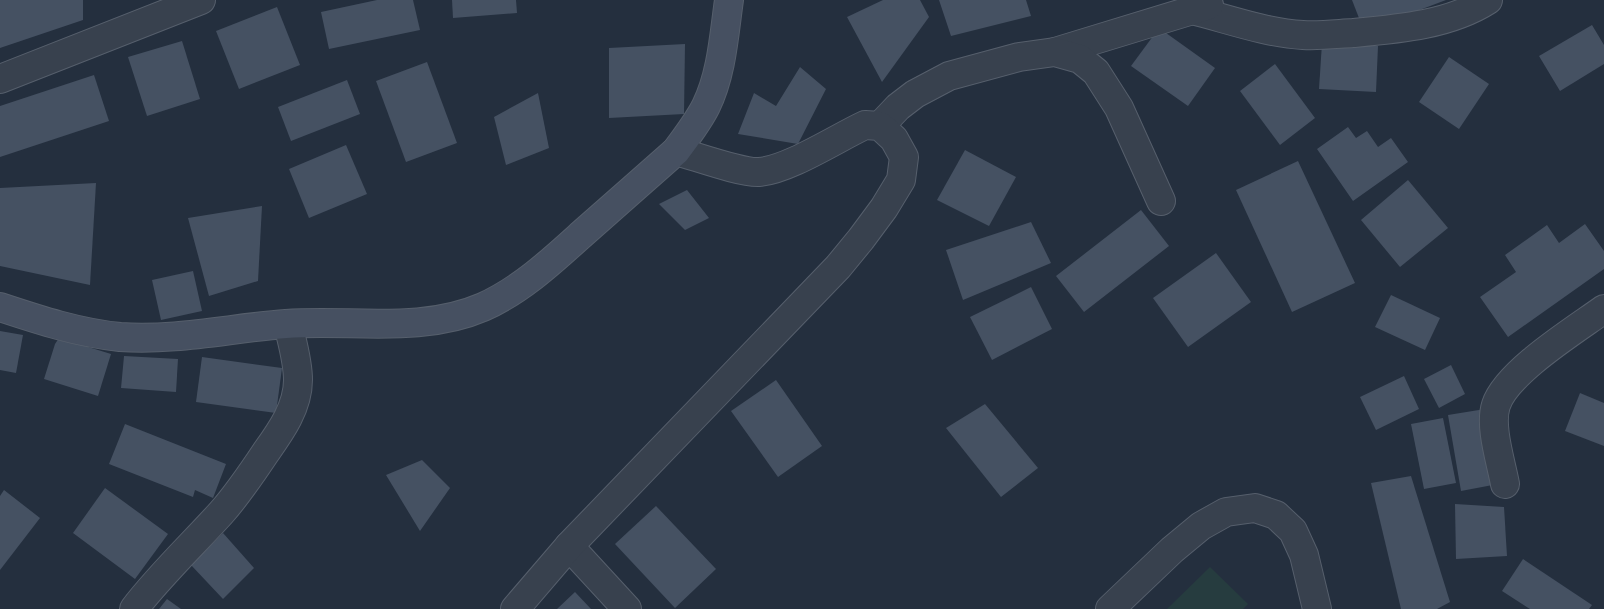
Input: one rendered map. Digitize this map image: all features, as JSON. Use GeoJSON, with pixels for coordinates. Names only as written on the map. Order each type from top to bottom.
{"type":"FeatureCollection","features":[{"type":"Feature","properties":{"kind":"main road"},"geometry":{"type":"LineString","coordinates":[[0,307],[71,329],[128,337],[169,338],[228,329],[288,324],[351,322],[415,324],[450,318],[482,307],[513,291],[541,270],[676,151],[694,129],[707,105],[717,79],[729,0]]}},
{"type":"Feature","properties":{"kind":"street"},"geometry":{"type":"LineString","coordinates":[[0,79],[201,0]]}},
{"type":"Feature","properties":{"kind":"street"},"geometry":{"type":"LineString","coordinates":[[880,126],[898,107],[915,94],[949,76],[1018,57],[1055,52],[1225,0]]}},
{"type":"Feature","properties":{"kind":"street"},"geometry":{"type":"LineString","coordinates":[[1192,10],[1264,29],[1303,35],[1339,34],[1383,30],[1456,16],[1488,0]]}},
{"type":"Feature","properties":{"kind":"street"},"geometry":{"type":"LineString","coordinates":[[1055,52],[1080,59],[1096,72],[1119,108],[1161,201]]}},
{"type":"Feature","properties":{"kind":"street"},"geometry":{"type":"LineString","coordinates":[[515,609],[569,546],[838,267],[867,232],[901,180],[904,158],[894,139],[880,126],[865,125],[780,167],[758,172],[739,169],[676,151]]}},
{"type":"Feature","properties":{"kind":"street"},"geometry":{"type":"LineString","coordinates":[[1504,484],[1494,427],[1496,406],[1504,388],[1536,358],[1604,309]]}},
{"type":"Feature","properties":{"kind":"street"},"geometry":{"type":"LineString","coordinates":[[134,609],[222,512],[245,484],[278,436],[292,410],[298,381],[297,363],[288,324]]}},
{"type":"Feature","properties":{"kind":"street"},"geometry":{"type":"LineString","coordinates":[[1110,609],[1172,550],[1201,526],[1226,512],[1254,508],[1276,515],[1293,531],[1304,555],[1317,609]]}},
{"type":"Feature","properties":{"kind":"street"},"geometry":{"type":"LineString","coordinates":[[569,546],[627,609]]}},
{"type":"Feature","properties":{"kind":"green space"},"geometry":{"type":"Polygon","coordinates":[[[1210,567],[1248,604],[1243,609],[1167,609],[1210,567]]]}},
{"type":"Feature","properties":{"kind":"building"},"geometry":{"type":"Polygon","coordinates":[[[0,0],[83,0],[83,20],[0,48],[0,0]]]}},
{"type":"Feature","properties":{"kind":"building"},"geometry":{"type":"Polygon","coordinates":[[[377,0],[413,0],[420,30],[329,49],[321,12],[377,0]]]}},
{"type":"Feature","properties":{"kind":"building"},"geometry":{"type":"Polygon","coordinates":[[[452,0],[516,0],[517,13],[453,18],[452,0]]]}},
{"type":"Feature","properties":{"kind":"building"},"geometry":{"type":"Polygon","coordinates":[[[883,0],[920,0],[929,17],[882,82],[847,17],[883,0]]]}},
{"type":"Feature","properties":{"kind":"building"},"geometry":{"type":"Polygon","coordinates":[[[939,0],[1026,0],[1031,16],[951,36],[939,0]]]}},
{"type":"Feature","properties":{"kind":"building"},"geometry":{"type":"Polygon","coordinates":[[[1352,0],[1446,0],[1364,31],[1352,0]]]}},
{"type":"Feature","properties":{"kind":"building"},"geometry":{"type":"Polygon","coordinates":[[[277,7],[300,65],[239,89],[216,31],[277,7]]]}},
{"type":"Feature","properties":{"kind":"building"},"geometry":{"type":"Polygon","coordinates":[[[1592,25],[1604,45],[1604,64],[1560,91],[1539,56],[1592,25]]]}},
{"type":"Feature","properties":{"kind":"building"},"geometry":{"type":"Polygon","coordinates":[[[1159,28],[1215,68],[1188,106],[1131,66],[1159,28]]]}},
{"type":"Feature","properties":{"kind":"building"},"geometry":{"type":"Polygon","coordinates":[[[182,41],[200,99],[147,116],[128,57],[182,41]]]}},
{"type":"Feature","properties":{"kind":"building"},"geometry":{"type":"Polygon","coordinates":[[[1322,43],[1378,46],[1376,92],[1319,89],[1322,43]]]}},
{"type":"Feature","properties":{"kind":"building"},"geometry":{"type":"Polygon","coordinates":[[[685,44],[684,114],[609,118],[609,48],[685,44]]]}},
{"type":"Feature","properties":{"kind":"building"},"geometry":{"type":"Polygon","coordinates":[[[1449,57],[1489,84],[1459,129],[1419,102],[1449,57]]]}},
{"type":"Feature","properties":{"kind":"building"},"geometry":{"type":"Polygon","coordinates":[[[427,62],[457,143],[406,162],[376,81],[427,62]]]}},
{"type":"Feature","properties":{"kind":"building"},"geometry":{"type":"Polygon","coordinates":[[[1275,64],[1315,118],[1280,145],[1240,91],[1275,64]]]}},
{"type":"Feature","properties":{"kind":"building"},"geometry":{"type":"Polygon","coordinates":[[[800,67],[826,89],[798,144],[738,134],[754,93],[776,106],[800,67]]]}},
{"type":"Feature","properties":{"kind":"building"},"geometry":{"type":"Polygon","coordinates":[[[94,75],[109,121],[0,157],[0,106],[94,75]]]}},
{"type":"Feature","properties":{"kind":"building"},"geometry":{"type":"Polygon","coordinates":[[[347,80],[360,114],[291,141],[278,107],[347,80]]]}},
{"type":"Feature","properties":{"kind":"building"},"geometry":{"type":"Polygon","coordinates":[[[538,93],[549,148],[506,165],[494,117],[538,93]]]}},
{"type":"Feature","properties":{"kind":"building"},"geometry":{"type":"Polygon","coordinates":[[[1348,127],[1356,138],[1367,131],[1378,147],[1391,138],[1408,162],[1353,201],[1317,149],[1348,127]]]}},
{"type":"Feature","properties":{"kind":"building"},"geometry":{"type":"Polygon","coordinates":[[[346,145],[367,194],[309,218],[289,169],[346,145]]]}},
{"type":"Feature","properties":{"kind":"building"},"geometry":{"type":"Polygon","coordinates":[[[965,150],[1016,177],[989,226],[937,200],[965,150]]]}},
{"type":"Feature","properties":{"kind":"building"},"geometry":{"type":"Polygon","coordinates":[[[1298,161],[1355,283],[1292,312],[1236,190],[1298,161]]]}},
{"type":"Feature","properties":{"kind":"building"},"geometry":{"type":"Polygon","coordinates":[[[1408,180],[1448,228],[1400,267],[1361,220],[1408,180]]]}},
{"type":"Feature","properties":{"kind":"building"},"geometry":{"type":"Polygon","coordinates":[[[96,183],[90,285],[0,266],[0,188],[96,183]]]}},
{"type":"Feature","properties":{"kind":"building"},"geometry":{"type":"Polygon","coordinates":[[[687,190],[709,218],[685,230],[659,204],[687,190]]]}},
{"type":"Feature","properties":{"kind":"building"},"geometry":{"type":"Polygon","coordinates":[[[262,206],[258,281],[209,296],[188,218],[262,206]]]}},
{"type":"Feature","properties":{"kind":"building"},"geometry":{"type":"Polygon","coordinates":[[[1141,210],[1169,246],[1084,312],[1056,276],[1141,210]]]}},
{"type":"Feature","properties":{"kind":"building"},"geometry":{"type":"Polygon","coordinates":[[[1031,222],[1051,263],[963,300],[946,250],[1031,222]]]}},
{"type":"Feature","properties":{"kind":"building"},"geometry":{"type":"Polygon","coordinates":[[[1585,224],[1604,251],[1604,269],[1508,337],[1480,297],[1516,272],[1505,255],[1547,225],[1559,243],[1585,224]]]}},
{"type":"Feature","properties":{"kind":"building"},"geometry":{"type":"Polygon","coordinates":[[[1216,253],[1251,302],[1188,347],[1153,298],[1216,253]]]}},
{"type":"Feature","properties":{"kind":"building"},"geometry":{"type":"Polygon","coordinates":[[[193,271],[202,311],[161,320],[152,280],[193,271]]]}},
{"type":"Feature","properties":{"kind":"building"},"geometry":{"type":"Polygon","coordinates":[[[1031,287],[1052,329],[992,360],[970,317],[1031,287]]]}},
{"type":"Feature","properties":{"kind":"building"},"geometry":{"type":"Polygon","coordinates":[[[1391,295],[1440,318],[1425,350],[1375,327],[1391,295]]]}},
{"type":"Feature","properties":{"kind":"building"},"geometry":{"type":"Polygon","coordinates":[[[0,331],[23,335],[16,373],[0,370],[0,331]]]}},
{"type":"Feature","properties":{"kind":"building"},"geometry":{"type":"Polygon","coordinates":[[[59,338],[111,354],[98,396],[44,379],[55,344],[59,338]]]}},
{"type":"Feature","properties":{"kind":"building"},"geometry":{"type":"Polygon","coordinates":[[[124,356],[178,359],[176,392],[121,388],[124,356]]]}},
{"type":"Feature","properties":{"kind":"building"},"geometry":{"type":"Polygon","coordinates":[[[202,357],[282,368],[276,413],[196,402],[202,357]]]}},
{"type":"Feature","properties":{"kind":"building"},"geometry":{"type":"Polygon","coordinates":[[[1451,365],[1465,394],[1439,408],[1424,379],[1451,365]]]}},
{"type":"Feature","properties":{"kind":"building"},"geometry":{"type":"Polygon","coordinates":[[[1404,376],[1419,409],[1376,430],[1360,397],[1404,376]]]}},
{"type":"Feature","properties":{"kind":"building"},"geometry":{"type":"Polygon","coordinates":[[[776,380],[822,446],[778,477],[731,411],[776,380]]]}},
{"type":"Feature","properties":{"kind":"building"},"geometry":{"type":"Polygon","coordinates":[[[1580,393],[1604,403],[1604,446],[1565,431],[1580,393]]]}},
{"type":"Feature","properties":{"kind":"building"},"geometry":{"type":"Polygon","coordinates":[[[985,404],[1038,468],[1001,497],[946,428],[985,404]]]}},
{"type":"Feature","properties":{"kind":"building"},"geometry":{"type":"Polygon","coordinates":[[[1485,409],[1498,484],[1461,491],[1448,415],[1485,409]]]}},
{"type":"Feature","properties":{"kind":"building"},"geometry":{"type":"Polygon","coordinates":[[[1443,418],[1456,483],[1424,489],[1411,424],[1443,418]]]}},
{"type":"Feature","properties":{"kind":"building"},"geometry":{"type":"Polygon","coordinates":[[[125,424],[226,464],[213,498],[195,490],[193,497],[109,464],[125,424]]]}},
{"type":"Feature","properties":{"kind":"building"},"geometry":{"type":"Polygon","coordinates":[[[422,460],[450,488],[420,531],[386,475],[422,460]]]}},
{"type":"Feature","properties":{"kind":"building"},"geometry":{"type":"Polygon","coordinates":[[[1411,476],[1450,602],[1437,609],[1401,609],[1371,483],[1411,476]]]}},
{"type":"Feature","properties":{"kind":"building"},"geometry":{"type":"Polygon","coordinates":[[[105,488],[168,534],[135,579],[73,533],[105,488]]]}},
{"type":"Feature","properties":{"kind":"building"},"geometry":{"type":"Polygon","coordinates":[[[4,490],[40,518],[0,570],[0,496],[4,490]]]}},
{"type":"Feature","properties":{"kind":"building"},"geometry":{"type":"Polygon","coordinates":[[[1455,504],[1504,507],[1507,556],[1456,559],[1455,504]]]}},
{"type":"Feature","properties":{"kind":"building"},"geometry":{"type":"Polygon","coordinates":[[[656,506],[716,569],[675,608],[615,544],[656,506]]]}},
{"type":"Feature","properties":{"kind":"building"},"geometry":{"type":"Polygon","coordinates":[[[223,533],[254,568],[223,599],[191,565],[223,533]]]}},
{"type":"Feature","properties":{"kind":"building"},"geometry":{"type":"Polygon","coordinates":[[[1523,559],[1592,605],[1589,609],[1530,609],[1502,591],[1523,559]]]}},
{"type":"Feature","properties":{"kind":"building"},"geometry":{"type":"Polygon","coordinates":[[[575,592],[591,609],[557,609],[575,592]]]}},
{"type":"Feature","properties":{"kind":"building"},"geometry":{"type":"Polygon","coordinates":[[[167,599],[181,609],[159,609],[167,599]]]}}]}
